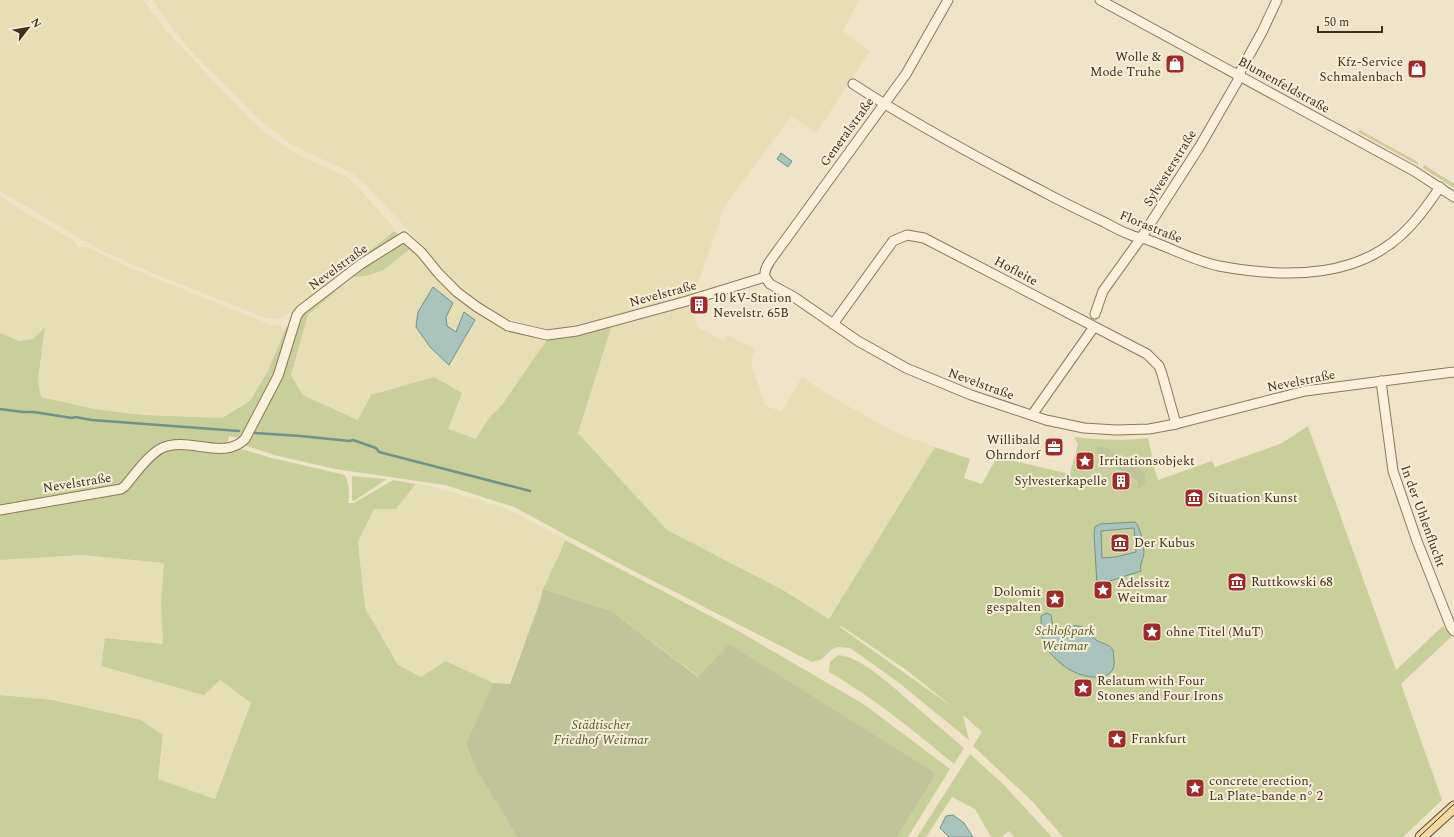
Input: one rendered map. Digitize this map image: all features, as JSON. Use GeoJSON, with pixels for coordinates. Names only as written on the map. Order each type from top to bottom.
{"type":"FeatureCollection","features":[{"type":"Feature","properties":{"kind":"main road"},"geometry":{"type":"LineString","coordinates":[[1422,837],[1454,807]]}},
{"type":"Feature","properties":{"kind":"street","name":"Generalstraße"},"geometry":{"type":"LineString","coordinates":[[765,277],[764,272],[766,267],[906,73],[948,0]]}},
{"type":"Feature","properties":{"kind":"street","name":"Blumenfeldstraße"},"geometry":{"type":"LineString","coordinates":[[1100,0],[1118,5],[1239,75],[1414,171],[1454,197]]}},
{"type":"Feature","properties":{"kind":"street","name":"Sylvesterstraße"},"geometry":{"type":"LineString","coordinates":[[1095,314],[1103,291],[1141,238],[1200,146],[1238,81],[1239,75],[1277,0]]}},
{"type":"Feature","properties":{"kind":"street","name":"Florastraße"},"geometry":{"type":"LineString","coordinates":[[853,84],[877,100],[885,103],[1002,170],[1074,208],[1132,236],[1150,240],[1173,251],[1218,265],[1252,271],[1276,273],[1324,271],[1360,261],[1375,254],[1405,232],[1421,216],[1440,187]]}},
{"type":"Feature","properties":{"kind":"street","name":"Hofleite"},"geometry":{"type":"LineString","coordinates":[[833,324],[889,245],[898,238],[909,235],[924,238],[1154,359],[1162,374],[1176,424]]}},
{"type":"Feature","properties":{"kind":"street","name":"Nevelstraße"},"geometry":{"type":"LineString","coordinates":[[0,510],[121,489],[153,454],[167,446],[180,444],[228,448],[241,443],[245,439],[278,376],[297,315],[301,310],[361,264],[404,237],[457,292],[477,307],[508,326],[547,335],[584,329],[694,299],[765,277],[770,284],[794,297],[862,343],[906,368],[971,395],[1032,415],[1068,425],[1100,430],[1149,429],[1176,424],[1305,390],[1454,372]]}},
{"type":"Feature","properties":{"kind":"street"},"geometry":{"type":"LineString","coordinates":[[1032,415],[1094,327]]}},
{"type":"Feature","properties":{"kind":"street","name":"In der Uhlenflucht"},"geometry":{"type":"LineString","coordinates":[[1381,381],[1393,471],[1417,540],[1453,627]]}},
{"type":"Feature","properties":{"kind":"shaded area"},"geometry":{"type":"Polygon","coordinates":[[[0,0],[143,0],[170,35],[250,119],[273,139],[303,157],[347,177],[357,186],[393,227],[394,231],[298,309],[278,319],[266,318],[150,272],[100,250],[0,191],[0,0]]]}},
{"type":"Feature","properties":{"kind":"shaded area"},"geometry":{"type":"Polygon","coordinates":[[[152,0],[859,0],[843,31],[870,51],[816,133],[791,116],[725,206],[694,295],[562,328],[546,329],[523,324],[502,316],[480,302],[449,277],[412,234],[367,186],[352,173],[292,145],[255,116],[191,51],[152,0]]]}},
{"type":"Feature","properties":{"kind":"shaded area"},"geometry":{"type":"Polygon","coordinates":[[[0,196],[26,213],[75,241],[77,247],[87,247],[135,270],[269,324],[279,325],[285,330],[268,371],[250,401],[222,418],[143,415],[94,409],[41,397],[38,379],[45,328],[33,339],[19,341],[0,333],[0,196]]]}},
{"type":"Feature","properties":{"kind":"shaded area"},"geometry":{"type":"Polygon","coordinates":[[[411,248],[443,284],[483,317],[501,329],[548,338],[502,405],[489,418],[477,439],[447,429],[359,420],[303,395],[291,375],[308,315],[352,277],[366,276],[384,270],[411,248]]]}},
{"type":"Feature","properties":{"kind":"shaded area"},"geometry":{"type":"Polygon","coordinates":[[[692,303],[697,327],[723,341],[727,335],[755,349],[751,363],[765,405],[781,412],[802,377],[827,394],[894,432],[935,447],[829,619],[783,590],[667,530],[578,433],[612,325],[692,303]]]}},
{"type":"Feature","properties":{"kind":"shaded area"},"geometry":{"type":"Polygon","coordinates":[[[416,484],[429,486],[487,502],[514,512],[565,540],[543,589],[540,601],[509,684],[493,683],[447,661],[421,677],[398,665],[365,608],[358,542],[374,509],[411,492],[412,487],[416,484]]]}},
{"type":"Feature","properties":{"kind":"shaded area"},"geometry":{"type":"Polygon","coordinates":[[[82,555],[164,563],[161,603],[163,644],[105,638],[100,666],[152,680],[219,680],[251,703],[215,799],[158,779],[164,736],[141,720],[53,700],[0,695],[0,560],[82,555]]]}},
{"type":"Feature","properties":{"kind":"green space"},"geometry":{"type":"Polygon","coordinates":[[[1295,94],[1322,108],[1321,111],[1294,97],[1295,94]]]}},
{"type":"Feature","properties":{"kind":"green space"},"geometry":{"type":"Polygon","coordinates":[[[1360,130],[1418,162],[1418,165],[1358,132],[1360,130]]]}},
{"type":"Feature","properties":{"kind":"green space"},"geometry":{"type":"Polygon","coordinates":[[[1424,165],[1454,184],[1454,188],[1423,168],[1424,165]]]}},
{"type":"Feature","properties":{"kind":"green space","name":"Schloßpark Weitmar"},"geometry":{"type":"Polygon","coordinates":[[[394,231],[404,238],[411,248],[384,270],[366,276],[352,277],[308,315],[291,375],[303,395],[358,420],[371,395],[434,377],[462,393],[448,429],[476,439],[489,418],[502,405],[548,338],[612,325],[578,433],[667,530],[783,590],[829,619],[935,447],[970,459],[964,478],[982,484],[997,457],[1070,474],[1078,444],[1074,437],[1111,440],[1148,438],[1158,480],[1212,461],[1215,467],[1274,446],[1282,443],[1308,426],[1396,670],[1443,626],[1452,636],[1401,684],[1442,800],[1403,837],[1063,837],[1032,801],[973,746],[982,732],[963,715],[969,740],[898,682],[850,648],[837,647],[831,650],[822,659],[812,662],[620,564],[514,507],[445,485],[335,469],[274,455],[244,445],[239,438],[229,436],[227,450],[239,448],[268,457],[345,475],[349,489],[348,503],[354,503],[393,480],[416,484],[396,509],[374,509],[358,542],[365,608],[398,665],[421,677],[446,661],[493,683],[466,745],[474,766],[517,837],[0,837],[0,695],[53,700],[141,720],[163,735],[158,779],[215,799],[251,703],[220,680],[204,695],[101,666],[105,638],[163,644],[161,603],[164,563],[82,555],[0,560],[0,512],[119,488],[0,508],[0,333],[19,341],[33,339],[45,327],[38,379],[41,397],[94,409],[143,415],[222,418],[250,401],[268,371],[285,330],[298,309],[394,231]],[[841,626],[840,627],[954,708],[905,669],[841,626]]]}},
{"type":"Feature","properties":{"kind":"green space"},"geometry":{"type":"Polygon","coordinates":[[[1097,446],[1107,448],[1145,472],[1145,483],[1139,489],[1137,488],[1137,480],[1097,456],[1097,446]]]}},
{"type":"Feature","properties":{"kind":"green space"},"geometry":{"type":"Polygon","coordinates":[[[352,476],[387,479],[354,501],[352,500],[352,476]]]}},
{"type":"Feature","properties":{"kind":"green space"},"geometry":{"type":"Polygon","coordinates":[[[565,540],[735,629],[865,705],[950,769],[908,837],[897,837],[934,778],[730,645],[699,677],[611,611],[543,589],[565,540]]]}},
{"type":"Feature","properties":{"kind":"green space","name":"Städtischer Friedhof Weitmar"},"geometry":{"type":"Polygon","coordinates":[[[543,589],[611,611],[698,677],[729,644],[935,773],[934,778],[897,837],[517,837],[474,766],[466,744],[493,683],[510,684],[543,589]]]}},
{"type":"Feature","properties":{"kind":"green space"},"geometry":{"type":"Polygon","coordinates":[[[838,655],[848,657],[879,675],[964,748],[954,764],[878,704],[829,672],[830,662],[838,655]]]}},
{"type":"Feature","properties":{"kind":"green space"},"geometry":{"type":"Polygon","coordinates":[[[970,754],[1004,785],[1052,837],[1014,837],[1009,831],[1002,837],[991,837],[975,809],[952,797],[926,837],[917,837],[970,754]]]}},
{"type":"Feature","properties":{"kind":"water"},"geometry":{"type":"Polygon","coordinates":[[[781,153],[792,161],[788,167],[777,159],[781,153]]]}},
{"type":"Feature","properties":{"kind":"water"},"geometry":{"type":"Polygon","coordinates":[[[433,287],[453,303],[446,317],[447,326],[456,332],[464,312],[475,320],[449,365],[430,347],[416,327],[418,312],[433,287]]]}},
{"type":"Feature","properties":{"kind":"water"},"geometry":{"type":"Polygon","coordinates":[[[1135,522],[1137,524],[1144,549],[1141,571],[1097,585],[1094,534],[1095,527],[1100,524],[1135,522]],[[1134,528],[1101,531],[1102,558],[1115,557],[1136,552],[1134,528]]]}},
{"type":"Feature","properties":{"kind":"water"},"geometry":{"type":"Polygon","coordinates":[[[1047,613],[1051,615],[1055,631],[1073,626],[1082,627],[1090,632],[1097,641],[1111,648],[1113,650],[1114,667],[1111,672],[1105,676],[1099,677],[1084,676],[1069,669],[1057,660],[1047,649],[1043,640],[1041,616],[1047,613]]]}},
{"type":"Feature","properties":{"kind":"water"},"geometry":{"type":"Polygon","coordinates":[[[953,815],[964,823],[973,837],[949,837],[940,828],[946,816],[953,815]]]}},
{"type":"Feature","properties":{"kind":"waterway"},"geometry":{"type":"LineString","coordinates":[[0,409],[92,420],[239,431]]}},
{"type":"Feature","properties":{"kind":"waterway"},"geometry":{"type":"LineString","coordinates":[[255,433],[350,441],[353,440],[376,448],[379,452],[530,491]]}},
{"type":"Feature","properties":{"kind":"tram line"},"geometry":{"type":"LineString","coordinates":[[1419,837],[1454,804]]}},
{"type":"Feature","properties":{"kind":"place","name":"Wolle & Mode Truhe"},"geometry":{"type":"Point","coordinates":[1175,64]}},
{"type":"Feature","properties":{"kind":"place","name":"Kfz-Service Schmalenbach"},"geometry":{"type":"Point","coordinates":[1417,69]}},
{"type":"Feature","properties":{"kind":"place","name":"10 kV-Station Nevelstr. 65B"},"geometry":{"type":"Point","coordinates":[699,305]}},
{"type":"Feature","properties":{"kind":"place","name":"Willibald Ohrndorf"},"geometry":{"type":"Point","coordinates":[1054,447]}},
{"type":"Feature","properties":{"kind":"place","name":"Irritationsobjekt"},"geometry":{"type":"Point","coordinates":[1085,461]}},
{"type":"Feature","properties":{"kind":"place","name":"Sylvesterkapelle"},"geometry":{"type":"Point","coordinates":[1121,481]}},
{"type":"Feature","properties":{"kind":"place","name":"Situation Kunst"},"geometry":{"type":"Point","coordinates":[1194,498]}},
{"type":"Feature","properties":{"kind":"place","name":"Der Kubus"},"geometry":{"type":"Point","coordinates":[1120,543]}},
{"type":"Feature","properties":{"kind":"place","name":"Ruttkowski 68"},"geometry":{"type":"Point","coordinates":[1237,582]}},
{"type":"Feature","properties":{"kind":"place","name":"Adelssitz Weitmar"},"geometry":{"type":"Point","coordinates":[1103,590]}},
{"type":"Feature","properties":{"kind":"place","name":"Dolomit gespalten"},"geometry":{"type":"Point","coordinates":[1055,599]}},
{"type":"Feature","properties":{"kind":"place","name":"ohne Titel (MuT)"},"geometry":{"type":"Point","coordinates":[1152,632]}},
{"type":"Feature","properties":{"kind":"place","name":"Relatum with Four Stones and Four Irons"},"geometry":{"type":"Point","coordinates":[1083,688]}},
{"type":"Feature","properties":{"kind":"place","name":"Frankfurt"},"geometry":{"type":"Point","coordinates":[1117,739]}},
{"type":"Feature","properties":{"kind":"place","name":"concrete erection, La Plate-bande n° 2"},"geometry":{"type":"Point","coordinates":[1195,788]}}]}
